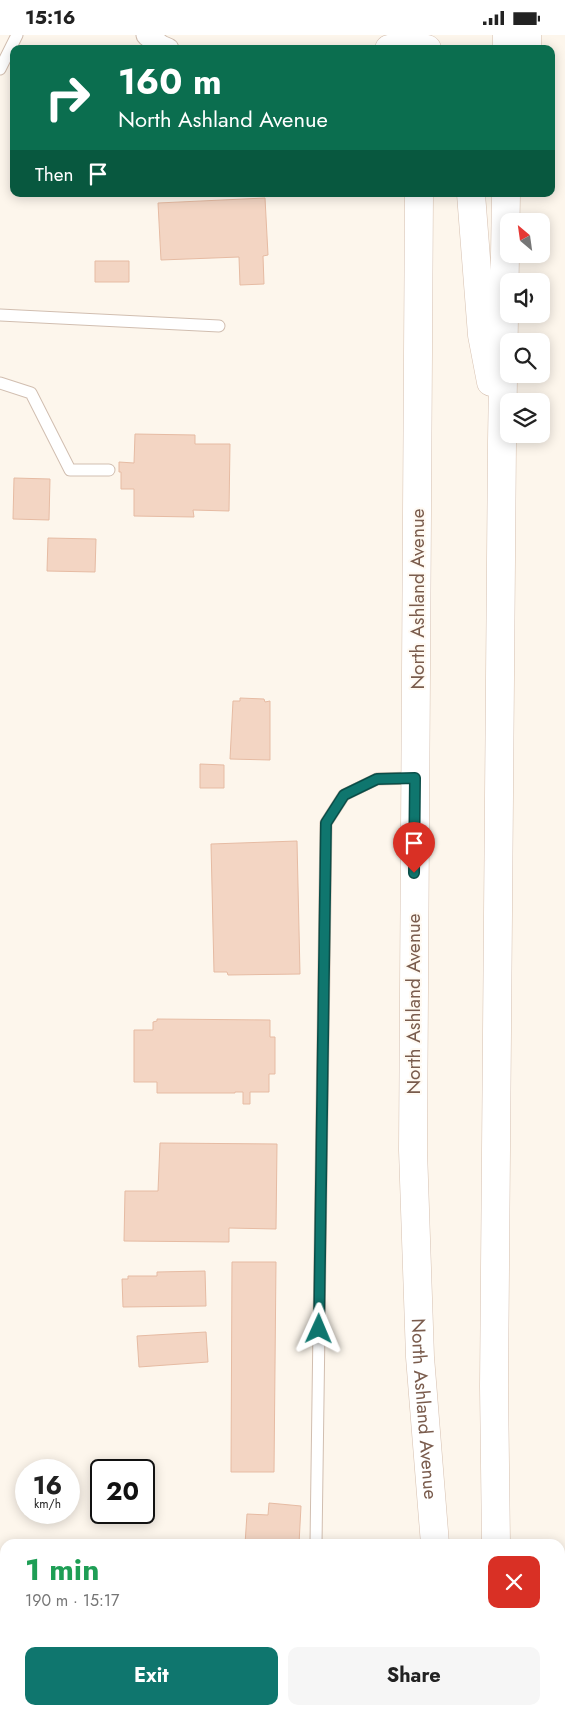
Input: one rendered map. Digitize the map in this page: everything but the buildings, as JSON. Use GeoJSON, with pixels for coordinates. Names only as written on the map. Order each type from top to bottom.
{"type":"FeatureCollection","features":[{"type":"Feature","properties":{"kind":"main road"},"geometry":{"type":"LineString","coordinates":[[378,45],[388,35]]}},
{"type":"Feature","properties":{"kind":"main road","name":"North Ashland Avenue"},"geometry":{"type":"LineString","coordinates":[[419,197],[413,1150],[420,1357],[435,1539]]}},
{"type":"Feature","properties":{"kind":"main road"},"geometry":{"type":"LineString","coordinates":[[471,197],[482,335],[500,431]]}},
{"type":"Feature","properties":{"kind":"main road"},"geometry":{"type":"LineString","coordinates":[[503,393],[506,197]]}},
{"type":"Feature","properties":{"kind":"main road"},"geometry":{"type":"LineString","coordinates":[[496,1539],[494,1386],[502,443]]}},
{"type":"Feature","properties":{"kind":"street"},"geometry":{"type":"LineString","coordinates":[[147,35],[162,45]]}},
{"type":"Feature","properties":{"kind":"lane"},"geometry":{"type":"LineString","coordinates":[[0,69],[10,49]]}},
{"type":"Feature","properties":{"kind":"lane"},"geometry":{"type":"LineString","coordinates":[[0,315],[219,327]]}},
{"type":"Feature","properties":{"kind":"lane"},"geometry":{"type":"LineString","coordinates":[[0,383],[32,393],[70,470],[109,469]]}},
{"type":"Feature","properties":{"kind":"lane"},"geometry":{"type":"LineString","coordinates":[[316,1539],[326,823],[344,795],[377,779],[415,778]]}},
{"type":"Feature","properties":{"kind":"route"},"geometry":{"type":"LineString","coordinates":[[319,1329],[326,823],[344,795],[377,779],[415,778],[414,873]]}}]}
